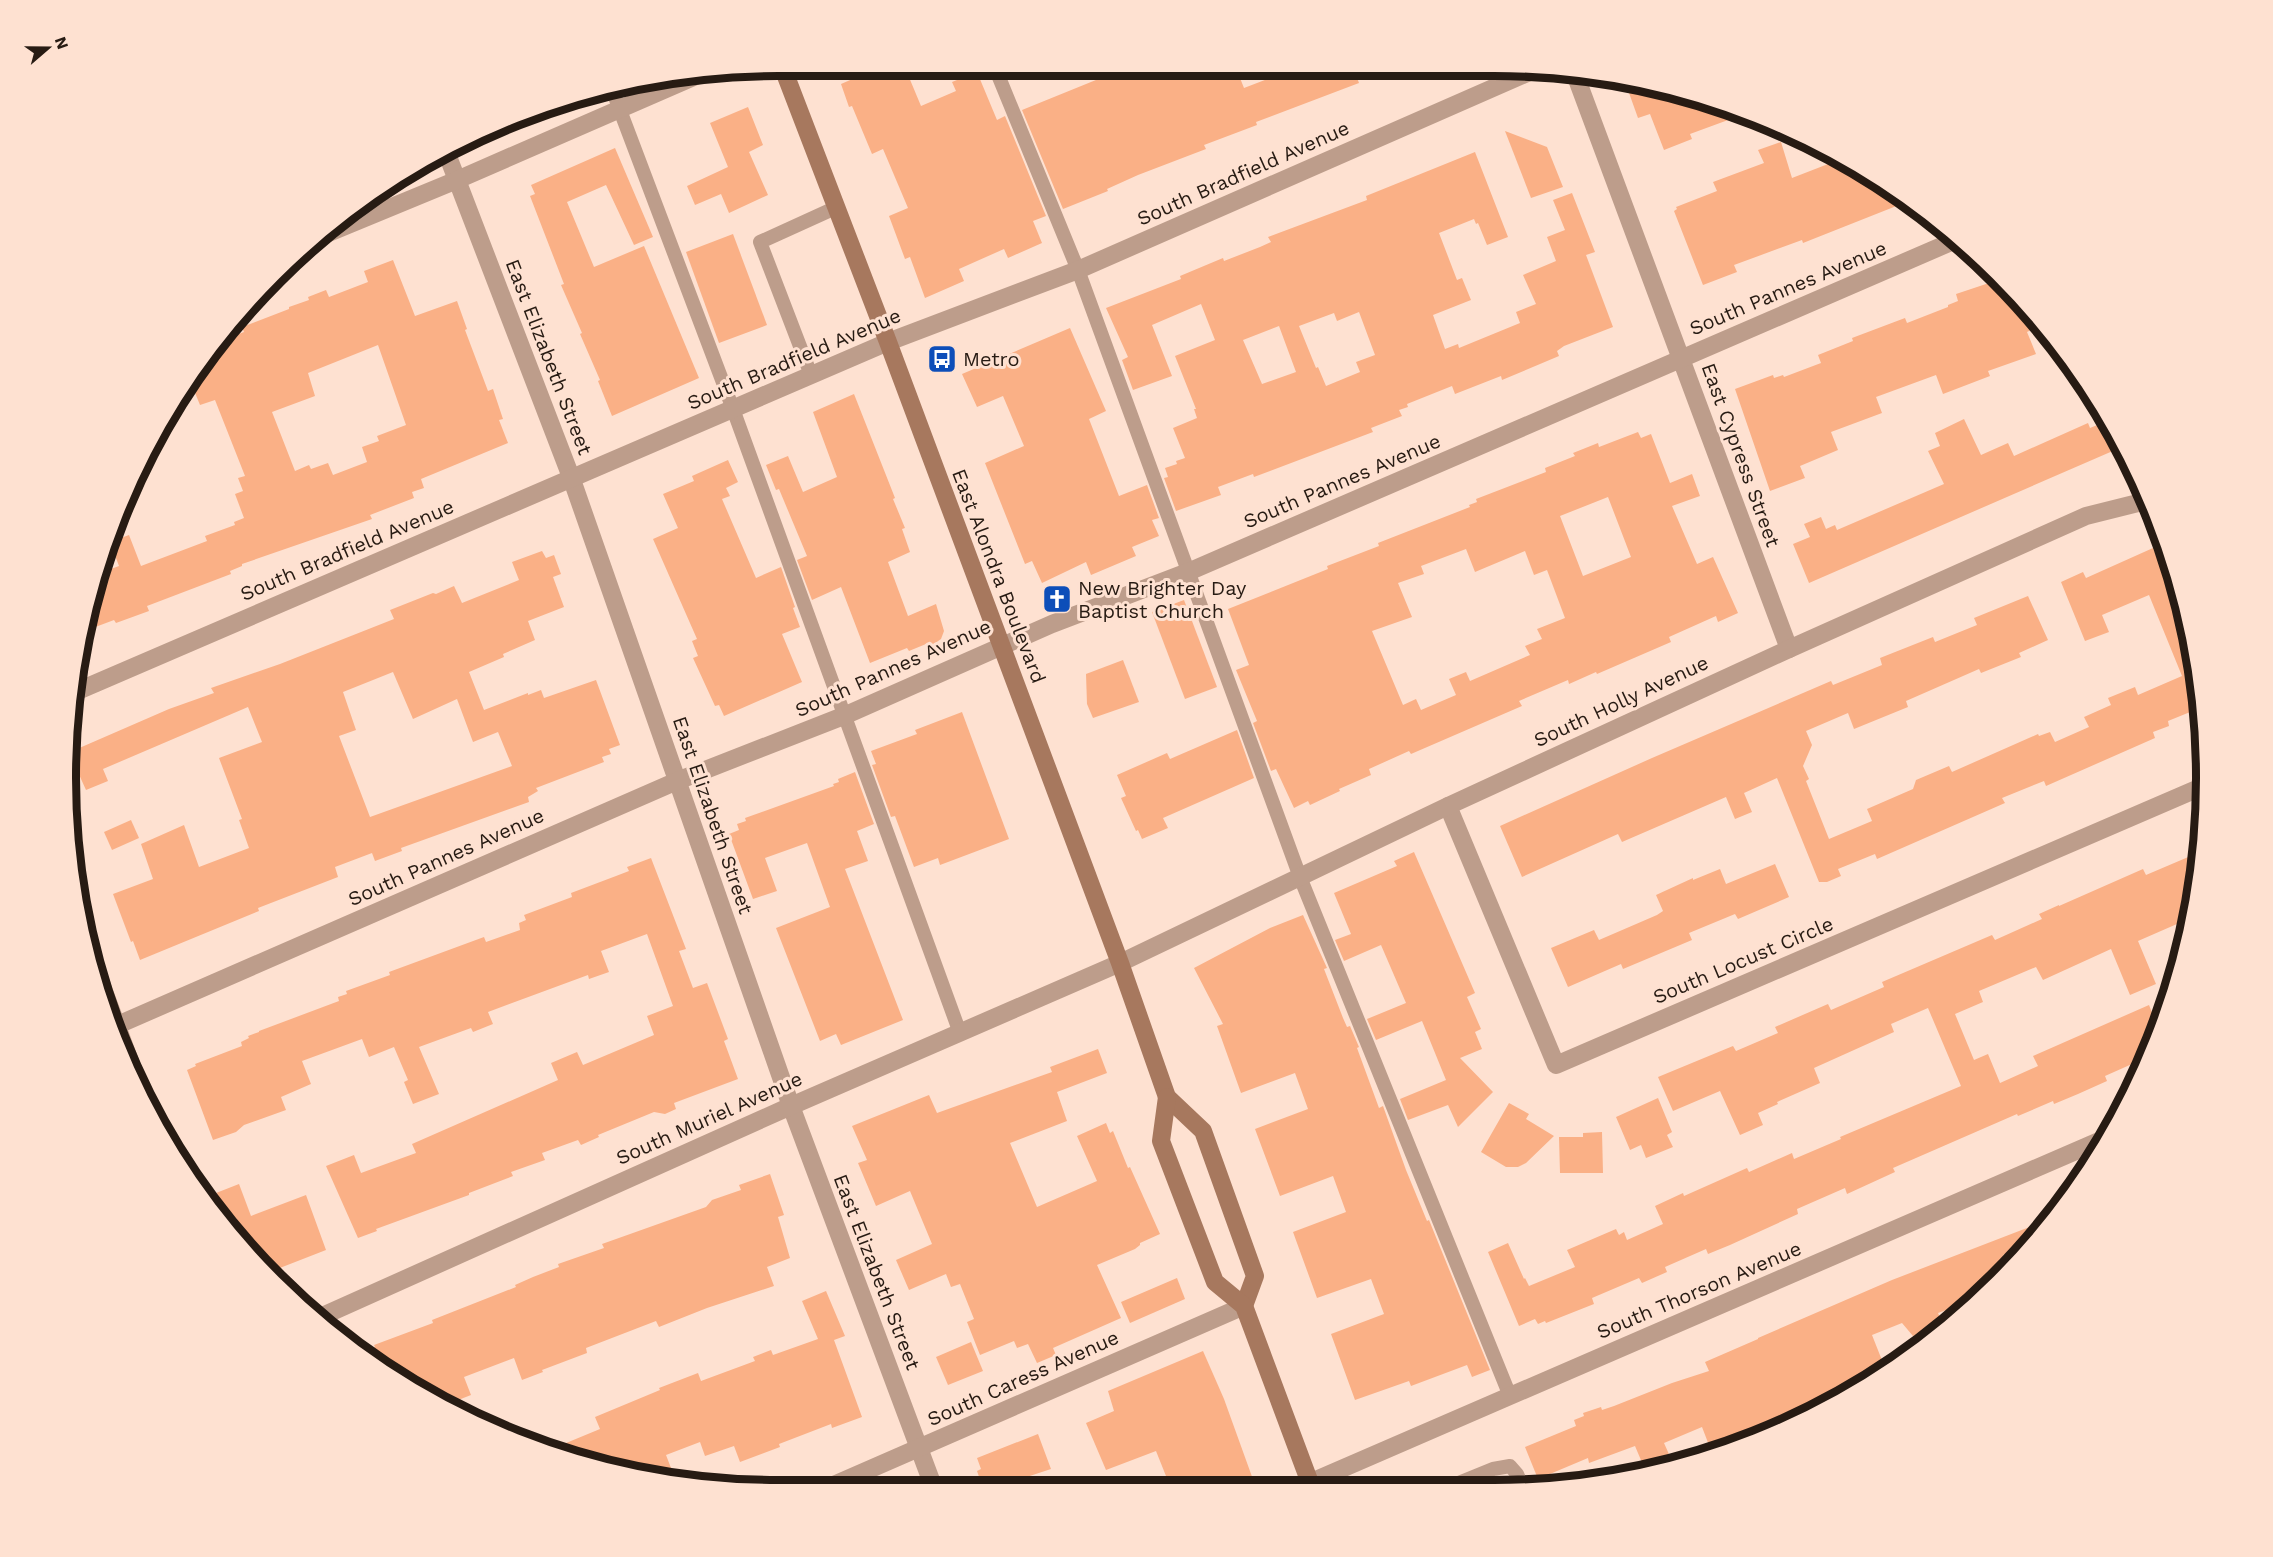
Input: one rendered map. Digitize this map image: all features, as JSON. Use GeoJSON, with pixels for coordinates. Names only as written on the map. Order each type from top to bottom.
{"type":"FeatureCollection","features":[{"type":"Feature","properties":{"kind":"main road","name":"East Alondra Boulevard"},"geometry":{"type":"LineString","coordinates":[[786,76],[888,342],[1120,963],[1167,1097],[1161,1141],[1215,1282],[1244,1306],[1308,1480]]}},
{"type":"Feature","properties":{"kind":"main road","name":"East Alondra Boulevard"},"geometry":{"type":"LineString","coordinates":[[1167,1097],[1203,1131],[1255,1276],[1244,1306]]}},
{"type":"Feature","properties":{"kind":"street","name":"South Bradfield Avenue"},"geometry":{"type":"LineString","coordinates":[[83,689],[888,342],[1078,270],[1518,77]]}},
{"type":"Feature","properties":{"kind":"street","name":"East Cypress Street"},"geometry":{"type":"LineString","coordinates":[[1578,82],[1789,649]]}},
{"type":"Feature","properties":{"kind":"street"},"geometry":{"type":"LineString","coordinates":[[347,225],[676,85]]}},
{"type":"Feature","properties":{"kind":"street","name":"East Elizabeth Street"},"geometry":{"type":"LineString","coordinates":[[449,159],[571,477],[790,1106],[931,1480]]}},
{"type":"Feature","properties":{"kind":"street","name":"South Pannes Avenue"},"geometry":{"type":"LineString","coordinates":[[121,1023],[677,781],[846,715],[1001,645],[1188,572],[1948,243]]}},
{"type":"Feature","properties":{"kind":"street","name":"South Holly Avenue"},"geometry":{"type":"LineString","coordinates":[[1120,963],[1448,806],[1789,649],[2086,516],[2140,503]]}},
{"type":"Feature","properties":{"kind":"street","name":"South Locust Circle"},"geometry":{"type":"LineString","coordinates":[[1448,806],[1556,1065],[2196,789]]}},
{"type":"Feature","properties":{"kind":"street","name":"South Muriel Avenue"},"geometry":{"type":"LineString","coordinates":[[326,1314],[790,1106],[1120,963]]}},
{"type":"Feature","properties":{"kind":"street","name":"South Thorson Avenue"},"geometry":{"type":"LineString","coordinates":[[1326,1480],[1510,1396],[2094,1143]]}},
{"type":"Feature","properties":{"kind":"street","name":"South Caress Avenue"},"geometry":{"type":"LineString","coordinates":[[845,1480],[1244,1306]]}},
{"type":"Feature","properties":{"kind":"lane"},"geometry":{"type":"LineString","coordinates":[[998,76],[1078,270],[1300,877],[1510,1396]]}},
{"type":"Feature","properties":{"kind":"lane"},"geometry":{"type":"LineString","coordinates":[[615,96],[734,409],[960,1033]]}},
{"type":"Feature","properties":{"kind":"lane"},"geometry":{"type":"LineString","coordinates":[[811,375],[760,242],[835,208]]}},
{"type":"Feature","properties":{"kind":"lane"},"geometry":{"type":"LineString","coordinates":[[1466,1480],[1493,1469],[1510,1466],[1519,1479]]}},
{"type":"Feature","properties":{"kind":"building"},"geometry":{"type":"Polygon","coordinates":[[[859,76],[908,76],[921,106],[956,91],[952,82],[967,76],[979,76],[997,120],[1005,116],[1046,216],[1033,221],[1042,243],[1008,258],[1004,249],[959,269],[964,281],[925,298],[910,257],[905,259],[889,216],[908,208],[883,149],[872,154],[852,106],[849,107],[841,84],[859,76]]]}},
{"type":"Feature","properties":{"kind":"building"},"geometry":{"type":"Polygon","coordinates":[[[1106,76],[1239,76],[1244,88],[1275,76],[1356,76],[1359,83],[1256,122],[1257,125],[1204,145],[1206,149],[1138,175],[1107,189],[1108,191],[1063,209],[1022,110],[1106,76]]]}},
{"type":"Feature","properties":{"kind":"building"},"geometry":{"type":"Polygon","coordinates":[[[1628,89],[1676,100],[1732,119],[1690,134],[1692,139],[1664,150],[1650,114],[1638,118],[1628,89]]]}},
{"type":"Feature","properties":{"kind":"building"},"geometry":{"type":"Polygon","coordinates":[[[748,107],[763,145],[749,152],[768,195],[729,213],[721,194],[695,205],[687,186],[728,167],[710,123],[748,107]]]}},
{"type":"Feature","properties":{"kind":"building"},"geometry":{"type":"Polygon","coordinates":[[[1505,131],[1547,147],[1563,187],[1531,198],[1505,131]]]}},
{"type":"Feature","properties":{"kind":"building"},"geometry":{"type":"Polygon","coordinates":[[[1781,142],[1792,178],[1831,163],[1899,205],[1803,243],[1802,240],[1734,265],[1737,272],[1703,285],[1674,211],[1676,207],[1717,191],[1713,182],[1764,163],[1758,150],[1781,142]]]}},
{"type":"Feature","properties":{"kind":"building"},"geometry":{"type":"Polygon","coordinates":[[[615,148],[653,237],[634,245],[606,185],[567,202],[594,267],[644,246],[699,378],[612,416],[598,381],[600,380],[580,334],[582,333],[561,285],[564,284],[530,196],[535,194],[531,185],[615,148]]]}},
{"type":"Feature","properties":{"kind":"building"},"geometry":{"type":"Polygon","coordinates":[[[1475,152],[1508,237],[1487,245],[1474,219],[1439,233],[1457,280],[1462,278],[1471,300],[1433,315],[1445,349],[1458,344],[1459,348],[1520,323],[1516,312],[1536,304],[1523,275],[1556,261],[1547,237],[1565,230],[1553,200],[1572,193],[1595,252],[1586,255],[1613,327],[1564,346],[1557,351],[1559,356],[1502,380],[1501,376],[1455,394],[1452,386],[1407,404],[1408,407],[1399,410],[1402,416],[1371,428],[1373,432],[1254,477],[1253,474],[1218,487],[1221,495],[1176,511],[1164,478],[1168,477],[1165,468],[1185,458],[1173,428],[1197,418],[1194,409],[1196,409],[1175,356],[1215,340],[1201,304],[1152,325],[1172,376],[1133,390],[1122,360],[1128,357],[1106,308],[1181,279],[1180,276],[1223,258],[1224,261],[1260,247],[1271,242],[1268,237],[1367,200],[1366,196],[1475,152]],[[1359,312],[1337,321],[1334,313],[1299,326],[1326,386],[1360,372],[1356,362],[1375,355],[1359,312]],[[1279,326],[1243,340],[1262,384],[1296,372],[1279,326]]]}},
{"type":"Feature","properties":{"kind":"building"},"geometry":{"type":"Polygon","coordinates":[[[733,234],[767,325],[719,343],[686,252],[733,234]]]}},
{"type":"Feature","properties":{"kind":"building"},"geometry":{"type":"Polygon","coordinates":[[[393,260],[415,316],[457,301],[467,329],[465,330],[488,391],[493,389],[503,419],[499,420],[508,443],[421,479],[424,488],[412,492],[414,498],[370,515],[372,519],[242,564],[230,571],[231,574],[147,606],[149,611],[116,623],[114,620],[93,628],[109,570],[119,566],[114,553],[119,539],[129,535],[141,566],[207,541],[205,536],[235,525],[234,522],[244,518],[235,494],[243,491],[238,478],[245,476],[215,400],[200,405],[194,390],[222,351],[235,336],[244,332],[242,327],[289,309],[289,307],[309,300],[308,297],[326,290],[329,297],[368,282],[364,271],[393,260]],[[378,345],[308,373],[315,396],[272,412],[295,471],[309,465],[311,469],[328,463],[333,475],[367,462],[362,447],[379,441],[377,436],[406,425],[378,345]]]}},
{"type":"Feature","properties":{"kind":"building"},"geometry":{"type":"Polygon","coordinates":[[[1991,282],[2030,326],[2031,330],[2027,332],[2036,354],[1988,371],[1990,376],[1943,394],[1936,375],[1876,397],[1882,413],[1831,432],[1838,450],[1800,466],[1805,478],[1770,491],[1735,389],[1773,375],[1774,378],[1783,375],[1784,377],[1821,363],[1818,355],[1853,341],[1852,338],[1905,318],[1907,323],[1948,307],[1958,301],[1956,294],[1991,282]]]}},
{"type":"Feature","properties":{"kind":"building"},"geometry":{"type":"Polygon","coordinates":[[[1070,328],[1106,411],[1089,419],[1119,496],[1147,485],[1159,518],[1152,520],[1159,536],[1132,547],[1136,556],[1091,575],[1086,562],[1042,583],[1032,561],[1025,564],[985,463],[1024,446],[1003,396],[977,407],[962,374],[1070,328]]]}},
{"type":"Feature","properties":{"kind":"building"},"geometry":{"type":"Polygon","coordinates":[[[854,394],[905,528],[902,529],[910,552],[888,562],[908,616],[936,604],[944,631],[941,639],[928,648],[926,644],[909,651],[907,648],[870,663],[841,587],[812,600],[797,560],[807,556],[779,489],[776,490],[766,465],[788,456],[803,492],[837,477],[813,412],[854,394]]]}},
{"type":"Feature","properties":{"kind":"building"},"geometry":{"type":"Polygon","coordinates":[[[1964,419],[1981,455],[2008,443],[2014,456],[2088,423],[2090,428],[2100,424],[2114,450],[1809,583],[1793,544],[1810,537],[1804,524],[1821,517],[1826,529],[1835,525],[1837,530],[1944,484],[1928,451],[1940,446],[1935,433],[1964,419]]]}},
{"type":"Feature","properties":{"kind":"building"},"geometry":{"type":"Polygon","coordinates":[[[1638,432],[1641,438],[1651,434],[1670,483],[1692,474],[1700,496],[1672,506],[1697,564],[1713,557],[1738,613],[1718,622],[1716,616],[1669,637],[1671,642],[1597,674],[1596,672],[1569,684],[1568,680],[1519,701],[1522,706],[1411,754],[1409,751],[1369,769],[1371,775],[1339,789],[1340,791],[1310,805],[1308,801],[1294,808],[1276,769],[1271,771],[1253,723],[1257,721],[1236,670],[1249,665],[1228,609],[1328,569],[1327,566],[1379,546],[1378,543],[1470,507],[1469,505],[1477,502],[1476,499],[1546,472],[1545,468],[1575,456],[1573,453],[1598,443],[1599,447],[1638,432]],[[1608,497],[1560,516],[1583,576],[1631,557],[1608,497]],[[1466,549],[1421,566],[1424,574],[1398,583],[1412,617],[1372,631],[1403,705],[1416,699],[1421,710],[1456,695],[1449,679],[1466,672],[1470,681],[1530,655],[1525,646],[1542,639],[1537,629],[1565,618],[1547,570],[1534,575],[1525,551],[1475,572],[1466,549]]]}},
{"type":"Feature","properties":{"kind":"building"},"geometry":{"type":"Polygon","coordinates":[[[728,460],[738,482],[726,488],[730,496],[722,499],[756,578],[781,567],[800,627],[782,634],[802,682],[724,716],[719,705],[715,706],[693,658],[698,656],[692,641],[697,639],[653,539],[678,528],[663,494],[694,481],[692,476],[728,460]]]}},
{"type":"Feature","properties":{"kind":"building"},"geometry":{"type":"Polygon","coordinates":[[[2153,548],[2173,597],[2183,642],[2193,711],[2168,721],[2169,726],[2153,732],[2155,738],[2046,786],[2044,781],[2002,798],[2005,803],[1877,859],[1875,854],[1838,869],[1841,876],[1827,882],[1819,882],[1777,778],[1744,793],[1752,812],[1735,819],[1726,797],[1622,842],[1618,834],[1522,877],[1500,826],[1831,681],[1833,685],[1882,665],[1880,658],[1933,637],[1935,642],[1977,625],[1974,618],[2028,596],[2048,640],[2019,653],[2021,657],[1981,673],[1979,669],[1906,701],[1908,707],[1854,729],[1848,713],[1806,731],[1812,745],[1803,766],[1809,779],[1806,781],[1829,839],[1872,821],[1867,809],[1913,789],[1916,780],[1949,766],[1952,772],[2038,734],[2039,736],[2050,732],[2055,742],[2089,727],[2084,717],[2111,705],[2108,698],[2135,687],[2138,695],[2182,676],[2149,595],[2102,615],[2109,632],[2085,641],[2061,582],[2083,572],[2086,578],[2153,548]]]}},
{"type":"Feature","properties":{"kind":"building"},"geometry":{"type":"Polygon","coordinates":[[[542,551],[546,558],[554,555],[561,574],[553,577],[564,607],[528,621],[535,640],[469,672],[484,710],[528,693],[528,695],[541,690],[544,698],[596,680],[620,745],[609,749],[611,754],[602,757],[604,762],[536,788],[538,791],[528,797],[529,802],[401,848],[402,851],[375,861],[372,853],[335,867],[338,877],[258,908],[259,911],[140,960],[113,894],[153,879],[141,844],[184,825],[199,867],[249,848],[239,820],[242,819],[219,758],[262,742],[248,707],[103,769],[108,781],[86,790],[76,769],[77,757],[80,756],[77,749],[169,709],[214,693],[211,688],[280,664],[394,619],[390,610],[433,593],[436,594],[454,586],[462,603],[519,580],[512,562],[542,551]],[[393,672],[343,692],[356,730],[339,736],[370,817],[512,766],[498,732],[473,742],[457,699],[413,719],[393,672]]]}},
{"type":"Feature","properties":{"kind":"building"},"geometry":{"type":"Polygon","coordinates":[[[1184,600],[1217,687],[1185,699],[1152,612],[1184,600]]]}},
{"type":"Feature","properties":{"kind":"building"},"geometry":{"type":"Polygon","coordinates":[[[1123,660],[1139,702],[1093,718],[1087,704],[1086,674],[1123,660]]]}},
{"type":"Feature","properties":{"kind":"building"},"geometry":{"type":"Polygon","coordinates":[[[962,712],[1009,839],[940,865],[938,858],[914,867],[895,816],[891,817],[872,765],[876,764],[871,751],[917,734],[915,730],[962,712]]]}},
{"type":"Feature","properties":{"kind":"building"},"geometry":{"type":"Polygon","coordinates":[[[1237,730],[1254,778],[1163,818],[1168,828],[1142,839],[1121,798],[1126,796],[1117,775],[1167,753],[1170,759],[1237,730]]]}},
{"type":"Feature","properties":{"kind":"building"},"geometry":{"type":"Polygon","coordinates":[[[855,772],[874,824],[857,831],[868,861],[845,869],[903,1020],[841,1045],[836,1034],[820,1041],[776,928],[830,907],[807,843],[765,858],[777,891],[753,899],[729,834],[739,830],[737,824],[746,821],[745,818],[834,786],[833,784],[839,782],[838,779],[855,772]]]}},
{"type":"Feature","properties":{"kind":"building"},"geometry":{"type":"Polygon","coordinates":[[[131,820],[139,838],[112,850],[104,832],[131,820]]]}},
{"type":"Feature","properties":{"kind":"building"},"geometry":{"type":"Polygon","coordinates":[[[1414,852],[1475,993],[1467,997],[1481,1029],[1475,1032],[1482,1049],[1460,1058],[1493,1092],[1458,1127],[1448,1105],[1408,1120],[1400,1099],[1446,1080],[1422,1021],[1376,1040],[1367,1019],[1406,1003],[1381,945],[1344,961],[1335,940],[1351,934],[1334,893],[1397,866],[1394,861],[1414,852]]]}},
{"type":"Feature","properties":{"kind":"building"},"geometry":{"type":"Polygon","coordinates":[[[2192,856],[2181,922],[2138,941],[2156,984],[2130,995],[2111,949],[2043,980],[2036,967],[1979,991],[1983,1002],[1955,1014],[1974,1060],[1988,1054],[2000,1083],[2038,1066],[2033,1056],[2149,1005],[2154,1017],[2136,1062],[2105,1076],[2107,1081],[2078,1094],[2054,1104],[2053,1101],[2018,1116],[2017,1114],[1893,1168],[1895,1172],[1847,1194],[1845,1188],[1797,1209],[1798,1214],[1730,1245],[1708,1254],[1706,1249],[1665,1267],[1667,1272],[1642,1283],[1639,1278],[1592,1298],[1594,1304],[1546,1323],[1545,1321],[1538,1324],[1535,1319],[1519,1326],[1488,1252],[1508,1243],[1529,1286],[1575,1267],[1567,1250],[1616,1229],[1619,1235],[1624,1232],[1627,1240],[1663,1224],[1655,1206],[1683,1193],[1684,1196],[1747,1168],[1749,1172],[1792,1153],[1794,1159],[1961,1086],[1928,1008],[1891,1024],[1894,1032],[1814,1068],[1820,1083],[1758,1113],[1763,1125],[1740,1135],[1720,1091],[1673,1111],[1658,1077],[1733,1046],[1736,1051],[1778,1033],[1775,1027],[1828,1004],[1831,1010],[1884,987],[1882,982],[1992,935],[1995,940],[2042,919],[2039,914],[2143,869],[2146,875],[2192,856]]]}},
{"type":"Feature","properties":{"kind":"building"},"geometry":{"type":"Polygon","coordinates":[[[651,858],[686,949],[679,951],[693,988],[707,983],[728,1039],[724,1041],[738,1079],[674,1103],[676,1109],[665,1114],[654,1112],[598,1135],[599,1137],[581,1145],[578,1140],[542,1153],[545,1160],[511,1172],[513,1176],[358,1238],[326,1166],[354,1155],[361,1173],[416,1153],[412,1144],[558,1080],[551,1063],[577,1052],[583,1065],[654,1035],[647,1016],[673,1006],[647,934],[601,951],[609,972],[589,979],[588,975],[488,1012],[493,1024],[473,1032],[471,1028],[419,1047],[439,1094],[413,1104],[404,1082],[408,1080],[394,1047],[369,1057],[362,1039],[302,1061],[311,1084],[281,1097],[286,1110],[244,1125],[236,1132],[213,1140],[187,1070],[196,1066],[195,1064],[242,1046],[241,1042],[259,1031],[339,1001],[338,997],[347,994],[346,991],[390,975],[389,972],[484,937],[486,942],[520,930],[519,923],[526,920],[524,915],[572,897],[571,893],[629,871],[627,867],[651,858]]]}},
{"type":"Feature","properties":{"kind":"building"},"geometry":{"type":"Polygon","coordinates":[[[1775,864],[1789,897],[1738,919],[1735,914],[1689,933],[1692,940],[1623,969],[1621,964],[1568,987],[1551,948],[1594,930],[1599,940],[1657,915],[1663,911],[1656,895],[1693,878],[1693,880],[1720,869],[1726,884],[1775,864]]]}},
{"type":"Feature","properties":{"kind":"building"},"geometry":{"type":"Polygon","coordinates":[[[1303,915],[1327,968],[1324,969],[1343,1018],[1347,1027],[1350,1026],[1359,1047],[1357,1048],[1379,1108],[1383,1106],[1406,1170],[1427,1221],[1429,1220],[1490,1370],[1472,1377],[1467,1365],[1411,1386],[1409,1381],[1355,1400],[1331,1334],[1384,1314],[1371,1279],[1317,1298],[1293,1232],[1346,1212],[1333,1176],[1280,1196],[1255,1129],[1308,1109],[1295,1073],[1241,1093],[1217,1026],[1223,1024],[1194,968],[1270,928],[1303,915]]]}},
{"type":"Feature","properties":{"kind":"building"},"geometry":{"type":"Polygon","coordinates":[[[1098,1049],[1107,1073],[1057,1092],[1067,1121],[1010,1143],[1037,1207],[1097,1181],[1077,1136],[1106,1123],[1110,1133],[1113,1131],[1160,1234],[1140,1243],[1135,1249],[1097,1265],[1121,1318],[1053,1348],[1056,1355],[1037,1363],[1028,1344],[1017,1348],[1014,1341],[980,1355],[967,1322],[974,1319],[960,1284],[951,1287],[946,1274],[909,1290],[896,1260],[932,1244],[910,1191],[876,1206],[858,1163],[867,1160],[852,1126],[929,1095],[937,1113],[1052,1072],[1050,1067],[1098,1049]]]}},
{"type":"Feature","properties":{"kind":"building"},"geometry":{"type":"Polygon","coordinates":[[[1658,1098],[1672,1132],[1667,1135],[1673,1147],[1646,1158],[1641,1145],[1630,1150],[1616,1117],[1658,1098]]]}},
{"type":"Feature","properties":{"kind":"building"},"geometry":{"type":"Polygon","coordinates":[[[1509,1103],[1529,1114],[1526,1119],[1554,1136],[1526,1163],[1518,1167],[1506,1167],[1481,1152],[1509,1103]]]}},
{"type":"Feature","properties":{"kind":"building"},"geometry":{"type":"Polygon","coordinates":[[[1602,1132],[1603,1173],[1560,1173],[1559,1137],[1583,1137],[1583,1133],[1602,1132]]]}},
{"type":"Feature","properties":{"kind":"building"},"geometry":{"type":"Polygon","coordinates":[[[770,1174],[784,1215],[778,1217],[790,1258],[767,1267],[774,1286],[659,1327],[656,1321],[586,1348],[587,1353],[522,1380],[514,1358],[464,1377],[471,1395],[455,1401],[427,1386],[370,1349],[375,1347],[374,1345],[433,1323],[432,1320],[516,1287],[515,1285],[559,1267],[558,1264],[604,1248],[602,1244],[706,1207],[712,1200],[741,1190],[739,1185],[770,1174]]]}},
{"type":"Feature","properties":{"kind":"building"},"geometry":{"type":"Polygon","coordinates":[[[239,1184],[251,1216],[306,1195],[326,1250],[277,1269],[222,1206],[216,1193],[239,1184]]]}},
{"type":"Feature","properties":{"kind":"building"},"geometry":{"type":"Polygon","coordinates":[[[2036,1225],[2013,1251],[2003,1255],[2005,1260],[1991,1275],[1957,1306],[1938,1313],[1941,1319],[1928,1330],[1913,1336],[1902,1323],[1872,1335],[1883,1363],[1805,1408],[1763,1427],[1709,1446],[1702,1427],[1664,1443],[1671,1458],[1643,1464],[1635,1446],[1589,1463],[1588,1458],[1538,1479],[1525,1447],[1576,1426],[1574,1420],[1584,1416],[1583,1413],[1601,1407],[1602,1410],[1614,1406],[1709,1371],[1705,1362],[1892,1280],[2036,1225]]]}},
{"type":"Feature","properties":{"kind":"building"},"geometry":{"type":"Polygon","coordinates":[[[1177,1278],[1185,1299],[1130,1323],[1121,1302],[1177,1278]]]}},
{"type":"Feature","properties":{"kind":"building"},"geometry":{"type":"Polygon","coordinates":[[[826,1291],[845,1336],[834,1340],[862,1417],[832,1428],[831,1424],[740,1462],[734,1446],[705,1456],[700,1442],[666,1455],[672,1472],[597,1457],[560,1445],[600,1429],[595,1417],[660,1390],[659,1388],[698,1373],[701,1381],[755,1361],[753,1357],[771,1350],[773,1355],[818,1339],[802,1301],[826,1291]]]}},
{"type":"Feature","properties":{"kind":"building"},"geometry":{"type":"Polygon","coordinates":[[[971,1342],[983,1371],[948,1385],[936,1357],[971,1342]]]}},
{"type":"Feature","properties":{"kind":"building"},"geometry":{"type":"Polygon","coordinates":[[[1203,1351],[1224,1399],[1253,1480],[1168,1480],[1156,1451],[1106,1470],[1086,1423],[1114,1411],[1108,1391],[1203,1351]]]}},
{"type":"Feature","properties":{"kind":"building"},"geometry":{"type":"Polygon","coordinates":[[[1038,1434],[1051,1469],[1018,1480],[980,1480],[977,1471],[981,1469],[977,1458],[1038,1434]]]}},
{"type":"Feature","properties":{"kind":"place","name":"Metro"},"geometry":{"type":"Point","coordinates":[942,359]}},
{"type":"Feature","properties":{"kind":"place","name":"New Brighter Day Baptist Church"},"geometry":{"type":"Point","coordinates":[1057,599]}}]}
